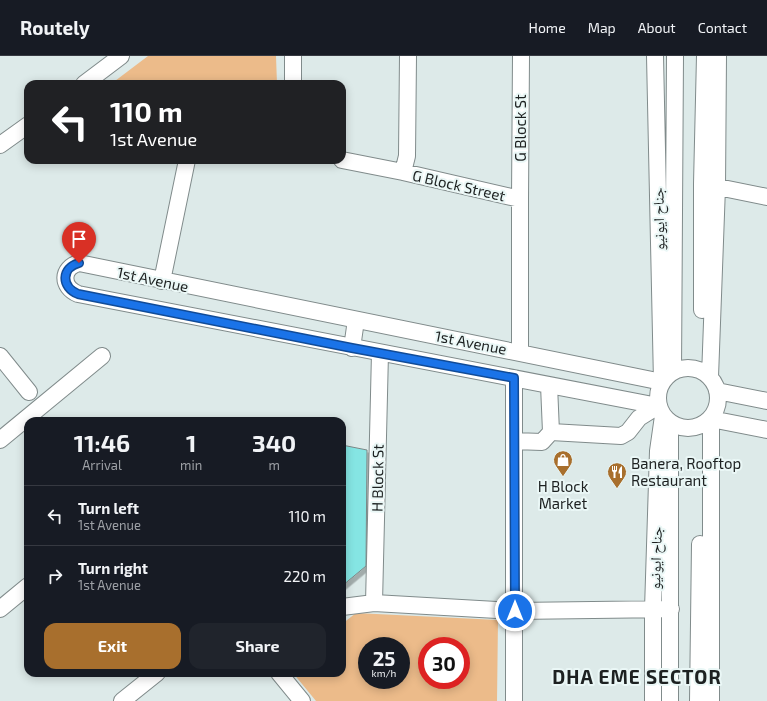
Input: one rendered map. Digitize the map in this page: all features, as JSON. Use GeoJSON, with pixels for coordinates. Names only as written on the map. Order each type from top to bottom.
{"type":"FeatureCollection","features":[{"type":"Feature","properties":{"kind":"street"},"geometry":{"type":"LineString","coordinates":[[89,80],[121,56]]}},
{"type":"Feature","properties":{"kind":"street"},"geometry":{"type":"LineString","coordinates":[[293,56],[293,80]]}},
{"type":"Feature","properties":{"kind":"street"},"geometry":{"type":"LineString","coordinates":[[403,172],[407,156],[408,56]]}},
{"type":"Feature","properties":{"kind":"street","name":"G Block St"},"geometry":{"type":"LineString","coordinates":[[520,200],[521,56]]}},
{"type":"Feature","properties":{"kind":"street","name":"جناح ایونیو"},"geometry":{"type":"LineString","coordinates":[[655,56],[668,377]]}},
{"type":"Feature","properties":{"kind":"street","name":"جناح ایونیو"},"geometry":{"type":"LineString","coordinates":[[668,377],[675,56]]}},
{"type":"Feature","properties":{"kind":"street"},"geometry":{"type":"LineString","coordinates":[[698,701],[706,423],[718,406],[718,398],[710,380],[710,186],[705,56]]}},
{"type":"Feature","properties":{"kind":"street"},"geometry":{"type":"LineString","coordinates":[[710,186],[718,56]]}},
{"type":"Feature","properties":{"kind":"street"},"geometry":{"type":"LineString","coordinates":[[0,145],[24,128]]}},
{"type":"Feature","properties":{"kind":"street","name":"G Block Street"},"geometry":{"type":"LineString","coordinates":[[346,161],[403,172],[520,200],[520,352]]}},
{"type":"Feature","properties":{"kind":"street"},"geometry":{"type":"LineString","coordinates":[[162,281],[186,164]]}},
{"type":"Feature","properties":{"kind":"street"},"geometry":{"type":"LineString","coordinates":[[710,186],[767,197]]}},
{"type":"Feature","properties":{"kind":"street","name":"1st Avenue"},"geometry":{"type":"LineString","coordinates":[[664,415],[549,385],[78,294],[70,289],[67,284],[66,273],[72,265],[79,263],[498,348],[668,377]]}},
{"type":"Feature","properties":{"kind":"street"},"geometry":{"type":"LineString","coordinates":[[352,348],[356,320]]}},
{"type":"Feature","properties":{"kind":"street"},"geometry":{"type":"LineString","coordinates":[[495,375],[498,348]]}},
{"type":"Feature","properties":{"kind":"street","name":"H Block St"},"geometry":{"type":"LineString","coordinates":[[374,603],[380,353]]}},
{"type":"Feature","properties":{"kind":"street"},"geometry":{"type":"LineString","coordinates":[[0,356],[29,392]]}},
{"type":"Feature","properties":{"kind":"street"},"geometry":{"type":"LineString","coordinates":[[28,417],[102,356]]}},
{"type":"Feature","properties":{"kind":"street"},"geometry":{"type":"LineString","coordinates":[[767,401],[710,380],[693,368],[683,368],[668,377],[658,390],[657,398],[664,415],[680,428],[690,429],[706,423],[767,430]]}},
{"type":"Feature","properties":{"kind":"street"},"geometry":{"type":"LineString","coordinates":[[514,378],[514,701]]}},
{"type":"Feature","properties":{"kind":"street"},"geometry":{"type":"LineString","coordinates":[[514,440],[542,442],[551,432],[549,385]]}},
{"type":"Feature","properties":{"kind":"street"},"geometry":{"type":"LineString","coordinates":[[551,432],[621,436],[628,432],[638,418],[664,415]]}},
{"type":"Feature","properties":{"kind":"street","name":"جناح ایونیو"},"geometry":{"type":"LineString","coordinates":[[653,701],[653,609],[658,451],[664,415]]}},
{"type":"Feature","properties":{"kind":"street","name":"جناح ایونیو"},"geometry":{"type":"LineString","coordinates":[[664,415],[670,609],[670,701]]}},
{"type":"Feature","properties":{"kind":"street"},"geometry":{"type":"LineString","coordinates":[[0,440],[24,420]]}},
{"type":"Feature","properties":{"kind":"street"},"geometry":{"type":"LineString","coordinates":[[706,423],[711,701]]}},
{"type":"Feature","properties":{"kind":"street"},"geometry":{"type":"LineString","coordinates":[[0,609],[24,589]]}},
{"type":"Feature","properties":{"kind":"street"},"geometry":{"type":"LineString","coordinates":[[346,606],[374,603],[515,611],[670,609]]}},
{"type":"Feature","properties":{"kind":"street"},"geometry":{"type":"LineString","coordinates":[[122,701],[152,677]]}},
{"type":"Feature","properties":{"kind":"street"},"geometry":{"type":"LineString","coordinates":[[282,677],[302,701]]}},
{"type":"Feature","properties":{"kind":"shaded area"},"geometry":{"type":"Polygon","coordinates":[[[148,56],[276,56],[277,80],[116,80],[148,56]]]}},
{"type":"Feature","properties":{"kind":"shaded area"},"geometry":{"type":"Polygon","coordinates":[[[356,613],[498,620],[497,701],[316,701],[296,677],[346,677],[346,621],[356,613]]]}},
{"type":"Feature","properties":{"kind":"building"},"geometry":{"type":"Polygon","coordinates":[[[346,446],[367,450],[366,566],[346,583],[346,446]]]}},
{"type":"Feature","properties":{"kind":"place","name":"H Block Market"},"geometry":{"type":"Point","coordinates":[563,477]}},
{"type":"Feature","properties":{"kind":"place","name":"Banera, Rooftop Restaurant"},"geometry":{"type":"Point","coordinates":[617,489]}},
{"type":"Feature","properties":{"kind":"district","name":"DHA EME SECTOR"},"geometry":{"type":"Point","coordinates":[637,676]}},
{"type":"Feature","properties":{"kind":"route"},"geometry":{"type":"LineString","coordinates":[[79,263],[72,265],[66,273],[67,284],[70,289],[78,294],[514,378],[515,611]]}}]}
